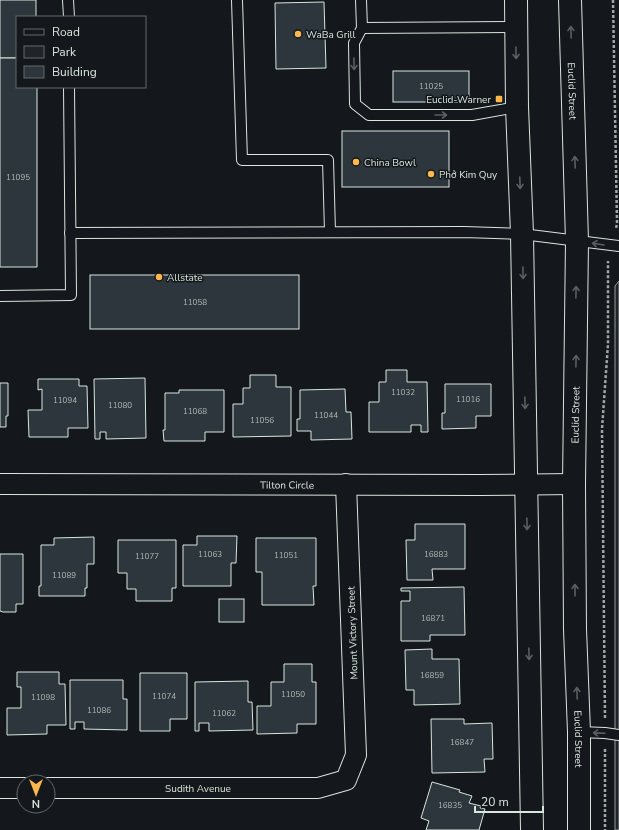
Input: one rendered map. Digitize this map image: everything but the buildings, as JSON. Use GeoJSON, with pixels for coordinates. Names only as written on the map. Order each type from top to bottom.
{"type":"FeatureCollection","features":[{"type":"Feature","properties":{"kind":"main road"},"geometry":{"type":"LineString","coordinates":[[516,0],[517,107],[522,234],[532,830]]}},
{"type":"Feature","properties":{"kind":"main road","name":"Euclid Street"},"geometry":{"type":"LineString","coordinates":[[570,0],[577,241],[574,484],[575,629],[579,732],[579,830]]}},
{"type":"Feature","properties":{"kind":"street","name":"Tilton Circle"},"geometry":{"type":"LineString","coordinates":[[0,484],[574,484]]}},
{"type":"Feature","properties":{"kind":"street","name":"Mount Victory Street"},"geometry":{"type":"LineString","coordinates":[[346,484],[356,755],[346,780]]}},
{"type":"Feature","properties":{"kind":"street","name":"Sudith Avenue"},"geometry":{"type":"LineString","coordinates":[[56,788],[318,788],[346,780]]}},
{"type":"Feature","properties":{"kind":"street"},"geometry":{"type":"LineString","coordinates":[[0,788],[16,788]]}},
{"type":"Feature","properties":{"kind":"lane"},"geometry":{"type":"LineString","coordinates":[[68,0],[68,16]]}},
{"type":"Feature","properties":{"kind":"lane"},"geometry":{"type":"LineString","coordinates":[[237,0],[242,160],[328,160],[330,232]]}},
{"type":"Feature","properties":{"kind":"lane"},"geometry":{"type":"LineString","coordinates":[[361,0],[362,28],[354,43],[355,104],[369,115],[472,115],[517,107]]}},
{"type":"Feature","properties":{"kind":"lane"},"geometry":{"type":"LineString","coordinates":[[362,28],[516,27]]}},
{"type":"Feature","properties":{"kind":"lane"},"geometry":{"type":"LineString","coordinates":[[0,296],[71,295],[69,88]]}},
{"type":"Feature","properties":{"kind":"lane"},"geometry":{"type":"LineString","coordinates":[[70,233],[464,232],[522,234],[617,246]]}},
{"type":"Feature","properties":{"kind":"lane"},"geometry":{"type":"LineString","coordinates":[[579,732],[619,735]]}},
{"type":"Feature","properties":{"kind":"path"},"geometry":{"type":"LineString","coordinates":[[605,830],[602,429],[608,344],[608,261],[617,246],[613,0]]}},
{"type":"Feature","properties":{"kind":"green space"},"geometry":{"type":"Polygon","coordinates":[[[619,281],[619,830],[615,830],[615,286],[619,281]]]}},
{"type":"Feature","properties":{"kind":"place","name":"WaBa Grill"},"geometry":{"type":"Point","coordinates":[298,34]}},
{"type":"Feature","properties":{"kind":"place","name":"Euclid-Warner"},"geometry":{"type":"Point","coordinates":[499,99]}},
{"type":"Feature","properties":{"kind":"place","name":"China Bowl"},"geometry":{"type":"Point","coordinates":[356,162]}},
{"type":"Feature","properties":{"kind":"place","name":"Phở Kim Quy"},"geometry":{"type":"Point","coordinates":[431,174]}},
{"type":"Feature","properties":{"kind":"place","name":"Allstate"},"geometry":{"type":"Point","coordinates":[159,277]}}]}
